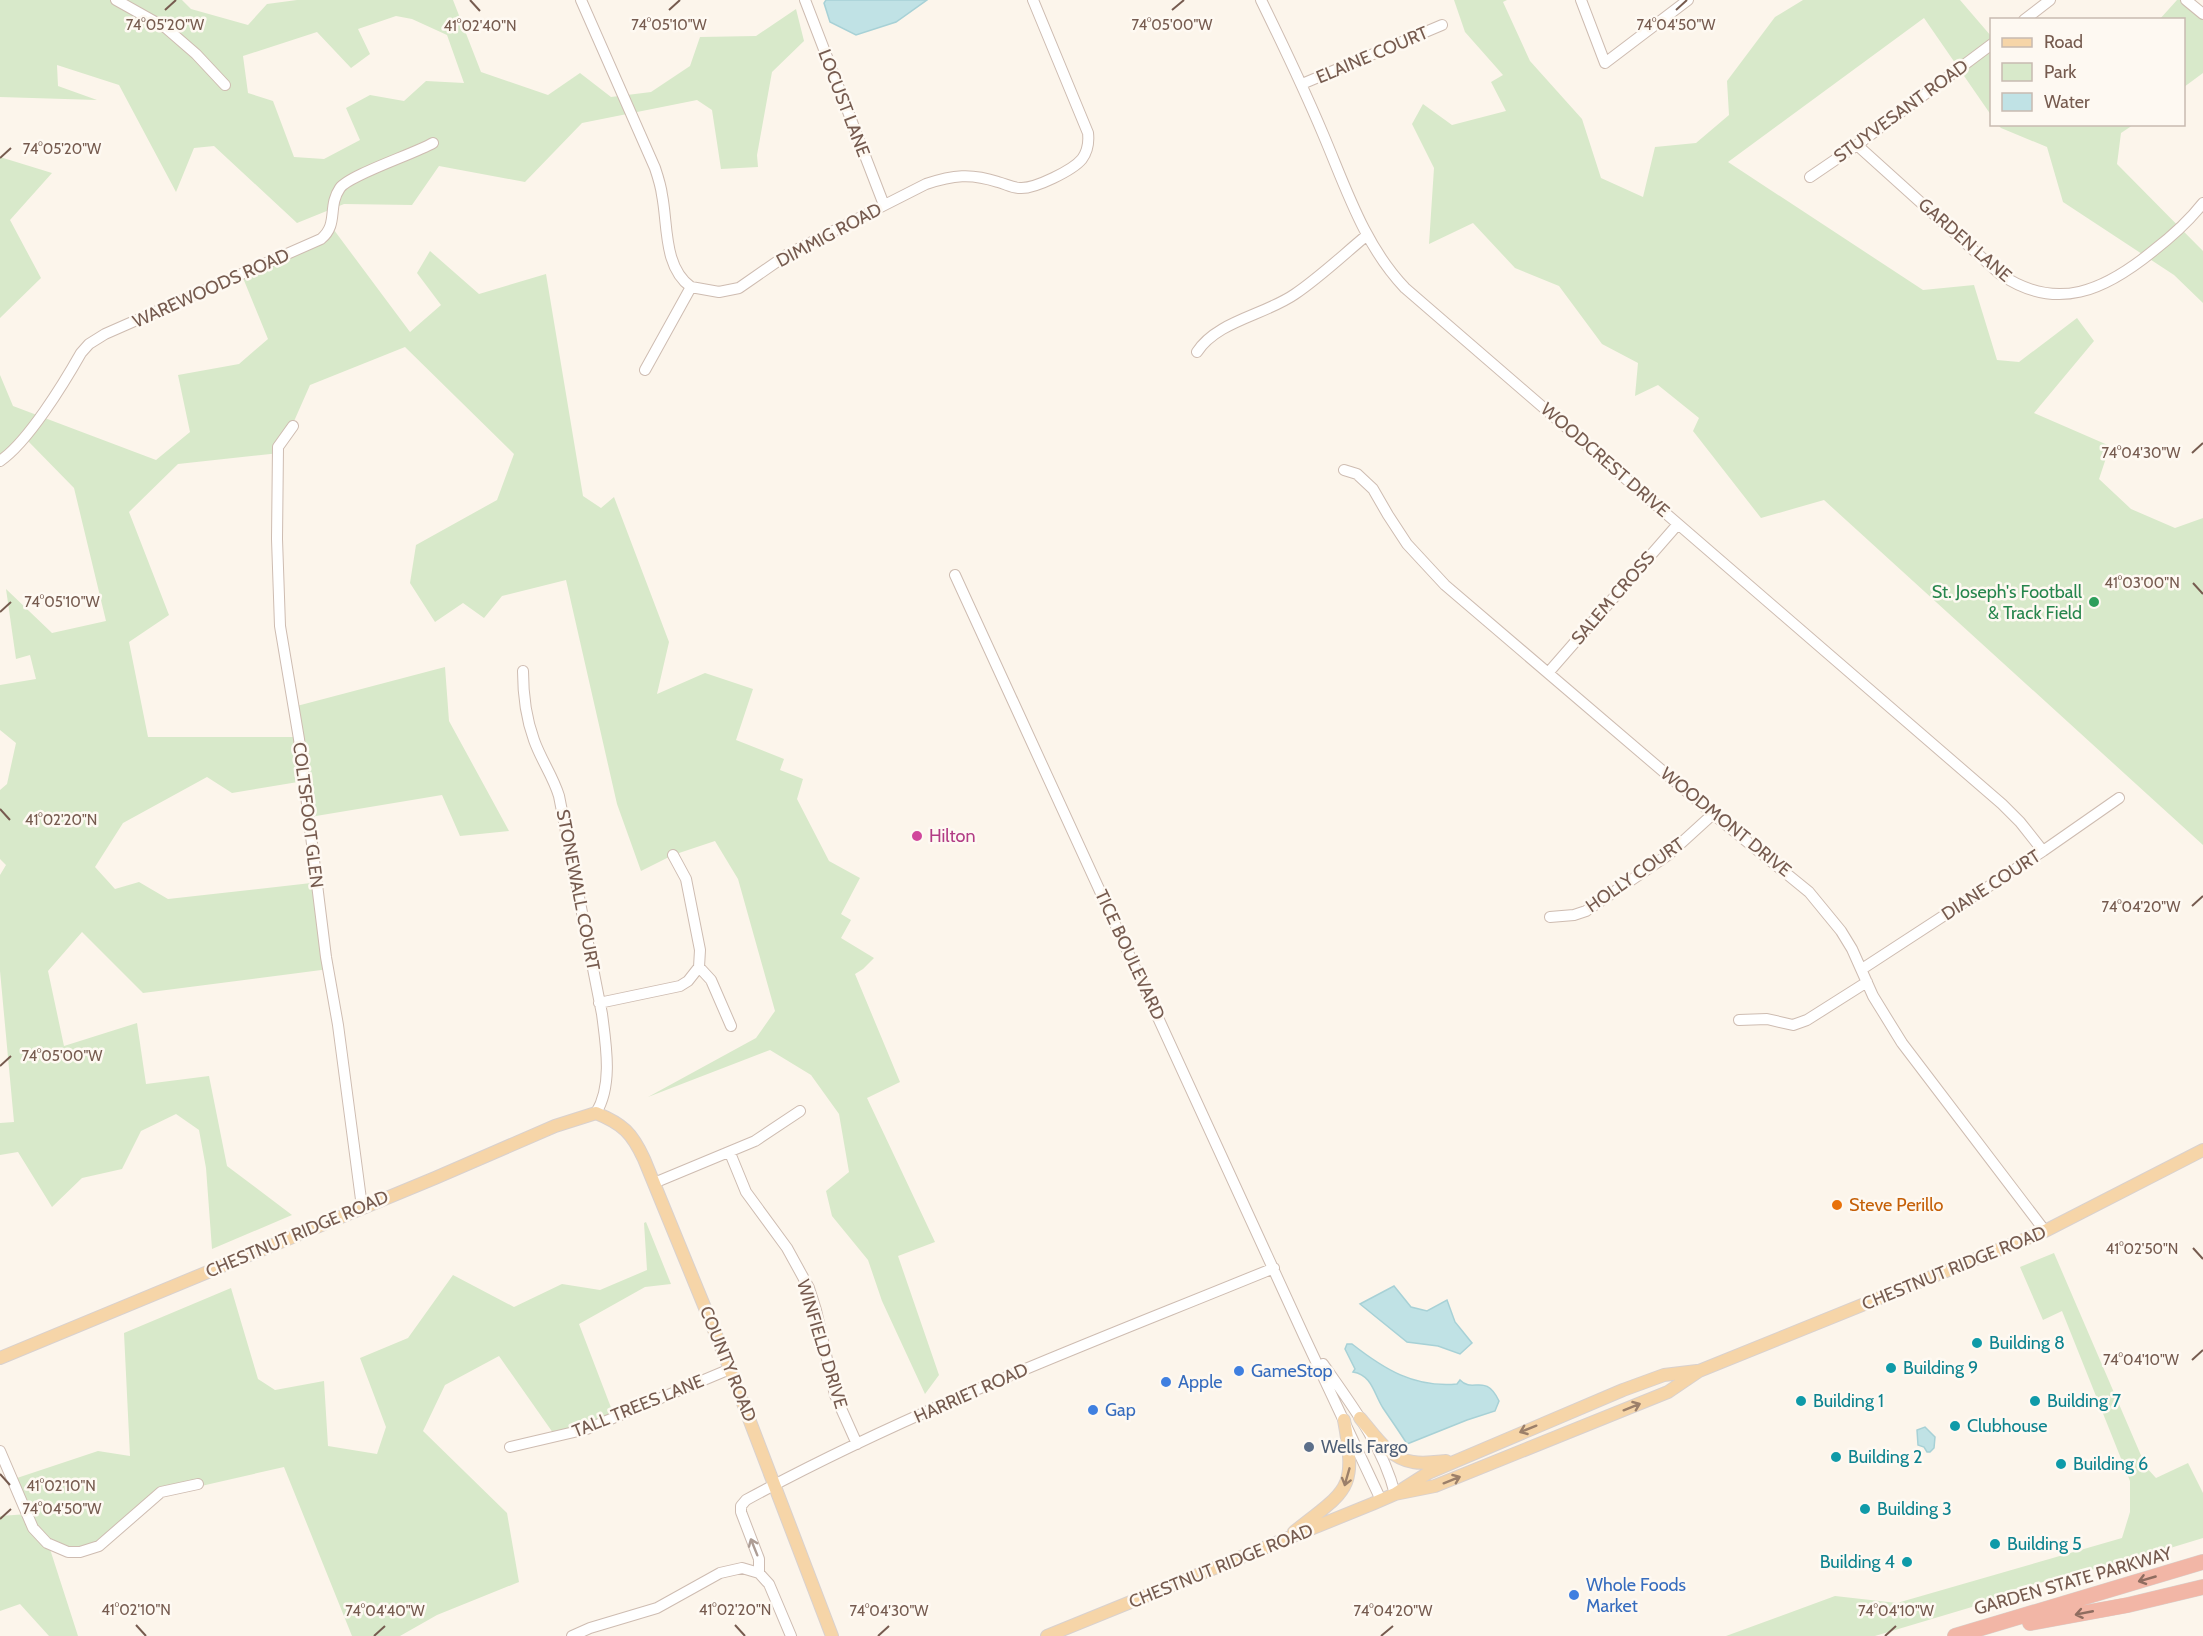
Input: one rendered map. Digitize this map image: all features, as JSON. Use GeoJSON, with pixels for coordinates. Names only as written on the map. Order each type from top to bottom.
{"type":"FeatureCollection","features":[{"type":"Feature","properties":{"kind":"highway","name":"GARDEN STATE PARKWAY"},"geometry":{"type":"LineString","coordinates":[[1955,1636],[2203,1562]]}},
{"type":"Feature","properties":{"kind":"highway"},"geometry":{"type":"LineString","coordinates":[[1981,1636],[2020,1625],[2203,1587]]}},
{"type":"Feature","properties":{"kind":"main road","name":"CHESTNUT RIDGE ROAD"},"geometry":{"type":"LineString","coordinates":[[0,1358],[555,1126],[596,1113]]}},
{"type":"Feature","properties":{"kind":"main road","name":"COUNTY ROAD"},"geometry":{"type":"LineString","coordinates":[[596,1113],[616,1122],[633,1137],[654,1183],[730,1369],[832,1636]]}},
{"type":"Feature","properties":{"kind":"main road","name":"CHESTNUT RIDGE ROAD"},"geometry":{"type":"LineString","coordinates":[[1395,1494],[1435,1486],[1668,1392],[1699,1371],[2045,1231],[2203,1150]]}},
{"type":"Feature","properties":{"kind":"main road","name":"CHESTNUT RIDGE ROAD"},"geometry":{"type":"LineString","coordinates":[[1047,1636],[1381,1500],[1454,1461],[1642,1382],[1664,1375],[1699,1371]]}},
{"type":"Feature","properties":{"kind":"main road"},"geometry":{"type":"LineString","coordinates":[[1360,1418],[1385,1447],[1400,1458],[1415,1463],[1454,1461]]}},
{"type":"Feature","properties":{"kind":"main road"},"geometry":{"type":"LineString","coordinates":[[1284,1540],[1335,1499],[1346,1484],[1351,1465],[1344,1420]]}},
{"type":"Feature","properties":{"kind":"street"},"geometry":{"type":"LineString","coordinates":[[116,0],[166,28],[196,54],[225,85]]}},
{"type":"Feature","properties":{"kind":"street"},"geometry":{"type":"LineString","coordinates":[[581,0],[655,168],[663,196],[668,246],[679,273],[691,287],[645,370]]}},
{"type":"Feature","properties":{"kind":"street","name":"LOCUST LANE"},"geometry":{"type":"LineString","coordinates":[[805,0],[884,205]]}},
{"type":"Feature","properties":{"kind":"street","name":"DIMMIG ROAD"},"geometry":{"type":"LineString","coordinates":[[691,287],[719,292],[739,288],[788,254],[926,184],[950,176],[972,176],[1013,188],[1030,187],[1076,164],[1086,152],[1088,133],[1033,0]]}},
{"type":"Feature","properties":{"kind":"street","name":"WOODCREST DRIVE"},"geometry":{"type":"LineString","coordinates":[[1261,0],[1302,84],[1366,236],[1378,257],[1405,288],[2002,804],[2043,851]]}},
{"type":"Feature","properties":{"kind":"street"},"geometry":{"type":"LineString","coordinates":[[1581,0],[1605,63],[1688,0]]}},
{"type":"Feature","properties":{"kind":"street"},"geometry":{"type":"LineString","coordinates":[[2027,18],[2050,0]]}},
{"type":"Feature","properties":{"kind":"street"},"geometry":{"type":"LineString","coordinates":[[2186,0],[2203,14]]}},
{"type":"Feature","properties":{"kind":"street","name":"ELAINE COURT"},"geometry":{"type":"LineString","coordinates":[[1302,84],[1442,25]]}},
{"type":"Feature","properties":{"kind":"street","name":"STUYVESANT ROAD"},"geometry":{"type":"LineString","coordinates":[[1810,177],[1857,145],[1990,45]]}},
{"type":"Feature","properties":{"kind":"street","name":"WAREWOODS ROAD"},"geometry":{"type":"LineString","coordinates":[[0,461],[27,435],[81,353],[98,337],[321,240],[332,227],[333,202],[340,187],[356,176],[387,165],[433,143]]}},
{"type":"Feature","properties":{"kind":"street","name":"GARDEN LANE"},"geometry":{"type":"LineString","coordinates":[[1857,145],[2000,274],[2026,289],[2043,294],[2074,294],[2102,286],[2170,238],[2203,204]]}},
{"type":"Feature","properties":{"kind":"street"},"geometry":{"type":"LineString","coordinates":[[1197,352],[1217,332],[1280,304],[1295,294],[1366,236]]}},
{"type":"Feature","properties":{"kind":"street","name":"COLTSFOOT GLEN"},"geometry":{"type":"LineString","coordinates":[[293,426],[278,447],[277,539],[280,626],[299,740],[326,957],[338,1025],[362,1207]]}},
{"type":"Feature","properties":{"kind":"street","name":"WOODMONT DRIVE"},"geometry":{"type":"LineString","coordinates":[[1344,470],[1357,474],[1373,489],[1407,544],[1432,572],[1713,814],[1809,892],[1841,931],[1888,1022],[1902,1043],[2045,1231]]}},
{"type":"Feature","properties":{"kind":"street","name":"SALEM CROSS"},"geometry":{"type":"LineString","coordinates":[[1548,673],[1678,524]]}},
{"type":"Feature","properties":{"kind":"street","name":"TICE BOULEVARD"},"geometry":{"type":"LineString","coordinates":[[955,575],[1381,1500]]}},
{"type":"Feature","properties":{"kind":"street","name":"STONEWALL COURT"},"geometry":{"type":"LineString","coordinates":[[523,671],[524,703],[528,722],[534,742],[550,772],[559,796],[600,1003],[606,1069],[605,1096],[596,1113]]}},
{"type":"Feature","properties":{"kind":"street","name":"DIANE COURT"},"geometry":{"type":"LineString","coordinates":[[1862,969],[2043,851],[2119,798]]}},
{"type":"Feature","properties":{"kind":"street","name":"HOLLY COURT"},"geometry":{"type":"LineString","coordinates":[[1550,917],[1574,915],[1586,911],[1668,855],[1713,814]]}},
{"type":"Feature","properties":{"kind":"street"},"geometry":{"type":"LineString","coordinates":[[600,1003],[680,986],[688,981],[699,967],[700,950],[686,879],[673,855]]}},
{"type":"Feature","properties":{"kind":"street"},"geometry":{"type":"LineString","coordinates":[[699,967],[711,980],[731,1026]]}},
{"type":"Feature","properties":{"kind":"street"},"geometry":{"type":"LineString","coordinates":[[1739,1020],[1767,1018],[1793,1025],[1807,1020],[1867,982]]}},
{"type":"Feature","properties":{"kind":"street"},"geometry":{"type":"LineString","coordinates":[[654,1183],[730,1153],[764,1136],[800,1111]]}},
{"type":"Feature","properties":{"kind":"street","name":"WINFIELD DRIVE"},"geometry":{"type":"LineString","coordinates":[[730,1153],[746,1192],[787,1248],[808,1288],[819,1321],[835,1395],[857,1444]]}},
{"type":"Feature","properties":{"kind":"street","name":"HARRIET ROAD"},"geometry":{"type":"LineString","coordinates":[[759,1573],[759,1559],[740,1509],[746,1500],[857,1444],[998,1380],[1274,1268]]}},
{"type":"Feature","properties":{"kind":"street","name":"TICE BOULEVARD"},"geometry":{"type":"LineString","coordinates":[[1304,1336],[1360,1418],[1385,1465],[1395,1494]]}},
{"type":"Feature","properties":{"kind":"street","name":"TALL TREES LANE"},"geometry":{"type":"LineString","coordinates":[[510,1447],[586,1429],[730,1369]]}},
{"type":"Feature","properties":{"kind":"street"},"geometry":{"type":"LineString","coordinates":[[0,1451],[33,1528],[47,1543],[68,1552],[80,1552],[99,1546],[161,1492],[198,1484]]}},
{"type":"Feature","properties":{"kind":"street"},"geometry":{"type":"LineString","coordinates":[[572,1636],[590,1628],[657,1608],[725,1571],[742,1568],[759,1573],[772,1589],[791,1636]]}},
{"type":"Feature","properties":{"kind":"green space"},"geometry":{"type":"Polygon","coordinates":[[[0,0],[182,0],[191,9],[248,25],[267,4],[297,0],[453,0],[481,72],[548,95],[580,73],[611,97],[651,92],[690,66],[700,37],[756,36],[796,9],[804,41],[772,72],[757,155],[758,167],[721,169],[712,110],[697,100],[582,123],[525,182],[439,166],[412,205],[344,204],[297,223],[214,146],[194,148],[176,192],[119,85],[57,65],[58,86],[97,100],[0,97],[0,0]],[[396,16],[358,29],[370,54],[351,68],[317,32],[243,56],[248,93],[273,101],[294,157],[324,159],[360,140],[346,108],[370,95],[404,101],[426,81],[464,83],[447,35],[412,19],[396,16]]]}},
{"type":"Feature","properties":{"kind":"green space"},"geometry":{"type":"Polygon","coordinates":[[[1454,0],[1507,0],[1503,2],[1530,61],[1582,119],[1601,178],[1643,197],[1655,147],[1696,143],[1729,115],[1727,81],[1775,17],[1803,0],[1960,0],[1990,35],[1990,114],[1924,18],[1728,162],[1923,290],[1974,285],[1997,360],[2019,362],[2077,318],[2094,341],[2034,413],[2110,446],[2099,479],[2131,509],[2175,528],[2203,518],[2203,845],[1824,500],[1761,518],[1693,431],[1699,418],[1658,385],[1635,396],[1638,363],[1602,344],[1559,286],[1515,268],[1473,223],[1429,244],[1434,168],[1412,124],[1423,104],[1452,125],[1506,111],[1491,82],[1503,75],[1465,32],[1454,0]]]}},
{"type":"Feature","properties":{"kind":"green space"},"geometry":{"type":"Polygon","coordinates":[[[2177,0],[2182,0],[2203,18],[2203,73],[2185,86],[2185,18],[2161,18],[2177,0]]]}},
{"type":"Feature","properties":{"kind":"green space"},"geometry":{"type":"Polygon","coordinates":[[[1999,126],[2132,126],[2121,133],[2117,164],[2203,251],[2203,303],[2174,275],[2063,202],[2047,147],[1999,126]]]}},
{"type":"Feature","properties":{"kind":"green space"},"geometry":{"type":"Polygon","coordinates":[[[0,157],[52,173],[10,220],[41,278],[0,318],[0,157]]]}},
{"type":"Feature","properties":{"kind":"green space"},"geometry":{"type":"Polygon","coordinates":[[[334,230],[410,332],[441,305],[417,273],[430,251],[479,294],[546,274],[583,496],[601,508],[614,497],[669,642],[657,694],[705,673],[753,689],[736,740],[784,759],[780,770],[803,779],[797,799],[829,861],[860,878],[841,914],[851,920],[841,938],[874,958],[855,974],[900,1082],[867,1098],[935,1242],[898,1256],[939,1375],[925,1394],[882,1301],[868,1260],[832,1216],[826,1191],[849,1172],[839,1114],[811,1075],[770,1050],[648,1097],[756,1038],[775,1011],[738,879],[715,841],[673,855],[641,871],[617,804],[566,580],[502,596],[484,618],[463,603],[435,622],[410,583],[416,545],[497,500],[514,454],[405,347],[310,385],[280,453],[178,464],[129,512],[169,615],[129,642],[148,737],[297,737],[293,707],[445,667],[449,721],[509,831],[460,836],[442,795],[310,817],[304,781],[232,793],[207,777],[123,823],[95,867],[115,889],[139,882],[168,899],[320,882],[329,969],[143,993],[82,932],[48,971],[64,1046],[137,1023],[146,1084],[209,1076],[227,1166],[292,1215],[212,1249],[206,1168],[199,1130],[176,1114],[141,1131],[122,1169],[82,1178],[52,1207],[18,1152],[0,1155],[0,1123],[14,1122],[0,971],[0,875],[6,865],[0,859],[0,790],[7,784],[16,743],[0,730],[0,685],[36,679],[30,655],[16,659],[6,589],[52,633],[106,621],[74,488],[27,440],[0,457],[0,375],[13,406],[156,460],[190,432],[178,375],[239,364],[268,339],[241,273],[334,230]]]}},
{"type":"Feature","properties":{"kind":"green space"},"geometry":{"type":"Polygon","coordinates":[[[646,1222],[671,1284],[645,1287],[579,1324],[615,1418],[558,1440],[499,1356],[445,1385],[423,1431],[507,1513],[519,1582],[437,1615],[400,1636],[352,1636],[284,1467],[153,1497],[92,1550],[49,1546],[78,1636],[49,1636],[20,1604],[0,1611],[0,1516],[28,1514],[17,1478],[98,1451],[130,1456],[124,1333],[231,1288],[258,1379],[275,1390],[324,1381],[328,1446],[377,1454],[386,1427],[360,1358],[408,1338],[453,1275],[514,1307],[562,1284],[600,1290],[647,1270],[644,1223],[646,1222]]]}},
{"type":"Feature","properties":{"kind":"green space"},"geometry":{"type":"Polygon","coordinates":[[[2054,1253],[2146,1467],[2156,1478],[2188,1463],[2203,1493],[2203,1538],[2134,1559],[2011,1590],[2012,1595],[1875,1636],[1726,1636],[1835,1596],[1897,1603],[2122,1538],[2130,1512],[2130,1481],[2062,1311],[2043,1320],[2020,1267],[2054,1253]]]}},
{"type":"Feature","properties":{"kind":"water"},"geometry":{"type":"Polygon","coordinates":[[[826,0],[927,0],[896,22],[856,35],[830,22],[824,3],[826,0]]]}},
{"type":"Feature","properties":{"kind":"water"},"geometry":{"type":"Polygon","coordinates":[[[1394,1286],[1411,1307],[1427,1311],[1447,1300],[1455,1322],[1472,1343],[1460,1354],[1438,1346],[1407,1342],[1360,1304],[1394,1286]]]}},
{"type":"Feature","properties":{"kind":"water"},"geometry":{"type":"Polygon","coordinates":[[[1347,1344],[1352,1344],[1388,1369],[1413,1380],[1457,1384],[1460,1380],[1465,1384],[1489,1387],[1499,1401],[1495,1411],[1407,1444],[1383,1408],[1372,1386],[1364,1377],[1353,1372],[1355,1369],[1345,1349],[1347,1344]]]}},
{"type":"Feature","properties":{"kind":"water"},"geometry":{"type":"Polygon","coordinates":[[[1925,1427],[1935,1437],[1934,1448],[1930,1452],[1918,1445],[1917,1430],[1925,1427]]]}},
{"type":"Feature","properties":{"kind":"place","name":"St. Joseph's Football & Track Field"},"geometry":{"type":"Point","coordinates":[2094,602]}},
{"type":"Feature","properties":{"kind":"place","name":"Hilton"},"geometry":{"type":"Point","coordinates":[917,836]}},
{"type":"Feature","properties":{"kind":"place","name":"Steve Perillo"},"geometry":{"type":"Point","coordinates":[1837,1205]}},
{"type":"Feature","properties":{"kind":"place","name":"Building 8"},"geometry":{"type":"Point","coordinates":[1977,1343]}},
{"type":"Feature","properties":{"kind":"place","name":"Building 9"},"geometry":{"type":"Point","coordinates":[1891,1368]}},
{"type":"Feature","properties":{"kind":"place","name":"GameStop"},"geometry":{"type":"Point","coordinates":[1239,1371]}},
{"type":"Feature","properties":{"kind":"place","name":"Apple"},"geometry":{"type":"Point","coordinates":[1166,1382]}},
{"type":"Feature","properties":{"kind":"place","name":"Building 1"},"geometry":{"type":"Point","coordinates":[1801,1401]}},
{"type":"Feature","properties":{"kind":"place","name":"Building 7"},"geometry":{"type":"Point","coordinates":[2035,1401]}},
{"type":"Feature","properties":{"kind":"place","name":"Gap"},"geometry":{"type":"Point","coordinates":[1093,1410]}},
{"type":"Feature","properties":{"kind":"place","name":"Clubhouse"},"geometry":{"type":"Point","coordinates":[1955,1426]}},
{"type":"Feature","properties":{"kind":"place","name":"Wells Fargo"},"geometry":{"type":"Point","coordinates":[1309,1447]}},
{"type":"Feature","properties":{"kind":"place","name":"Building 2"},"geometry":{"type":"Point","coordinates":[1836,1457]}},
{"type":"Feature","properties":{"kind":"place","name":"Building 6"},"geometry":{"type":"Point","coordinates":[2061,1464]}},
{"type":"Feature","properties":{"kind":"place","name":"Building 3"},"geometry":{"type":"Point","coordinates":[1865,1509]}},
{"type":"Feature","properties":{"kind":"place","name":"Building 5"},"geometry":{"type":"Point","coordinates":[1995,1544]}},
{"type":"Feature","properties":{"kind":"place","name":"Building 4"},"geometry":{"type":"Point","coordinates":[1907,1562]}},
{"type":"Feature","properties":{"kind":"place","name":"Whole Foods Market"},"geometry":{"type":"Point","coordinates":[1574,1595]}}]}
